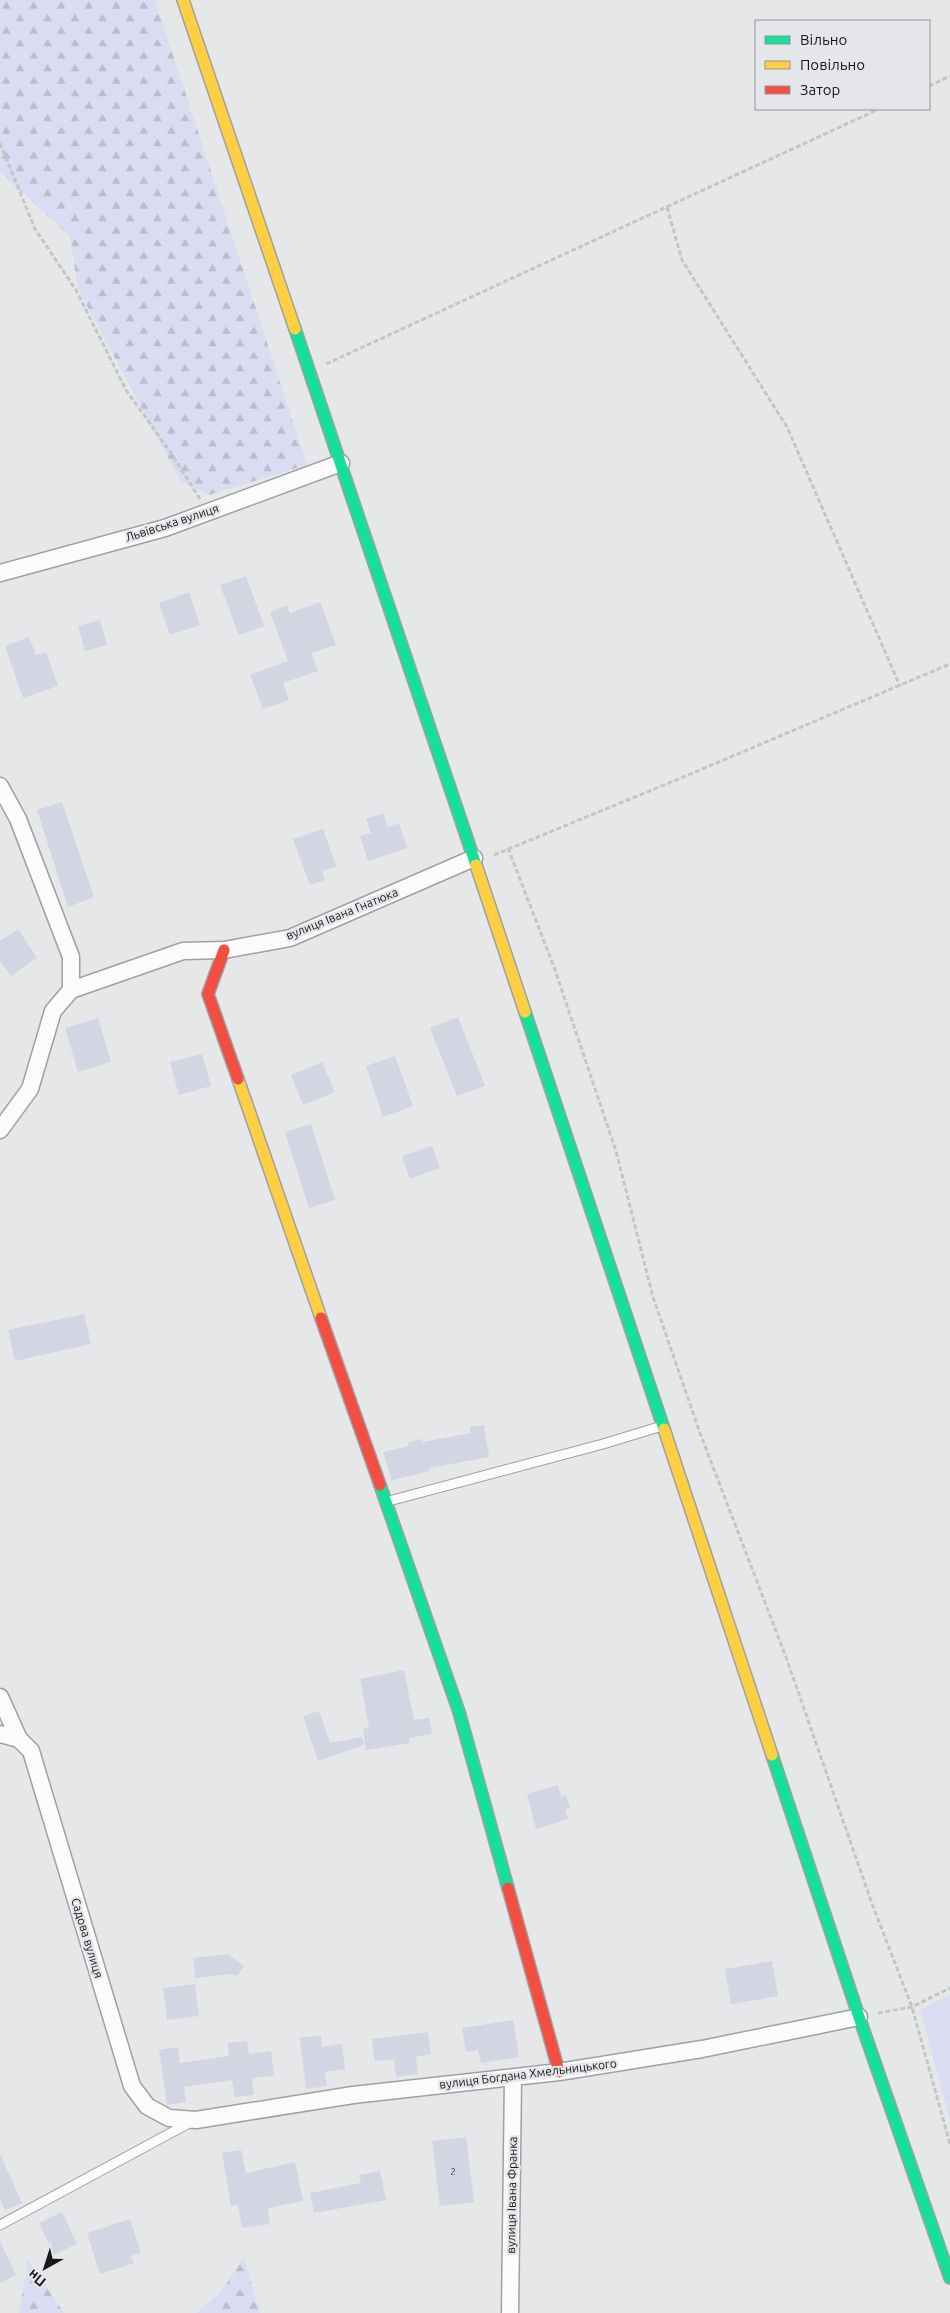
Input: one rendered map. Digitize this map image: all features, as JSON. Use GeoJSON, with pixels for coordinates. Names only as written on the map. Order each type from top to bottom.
{"type":"FeatureCollection","features":[{"type":"Feature","properties":{"kind":"street"},"geometry":{"type":"LineString","coordinates":[[183,0],[474,858],[859,2017],[950,2278]]}},
{"type":"Feature","properties":{"kind":"street","name":"Львівська вулиця"},"geometry":{"type":"LineString","coordinates":[[0,573],[165,528],[341,463]]}},
{"type":"Feature","properties":{"kind":"street"},"geometry":{"type":"LineString","coordinates":[[0,786],[18,819],[71,957],[71,990],[53,1011],[30,1088],[0,1130]]}},
{"type":"Feature","properties":{"kind":"street","name":"вулиця Івана Гнатюка"},"geometry":{"type":"LineString","coordinates":[[71,990],[183,951],[224,950],[290,938],[474,858]]}},
{"type":"Feature","properties":{"kind":"street"},"geometry":{"type":"LineString","coordinates":[[224,950],[208,994],[459,1712],[559,2072]]}},
{"type":"Feature","properties":{"kind":"street"},"geometry":{"type":"LineString","coordinates":[[0,1697],[19,1739]]}},
{"type":"Feature","properties":{"kind":"street"},"geometry":{"type":"LineString","coordinates":[[0,1734],[19,1739]]}},
{"type":"Feature","properties":{"kind":"street","name":"Садова вулиця"},"geometry":{"type":"LineString","coordinates":[[19,1739],[31,1751],[132,2086],[147,2106],[169,2118],[196,2120]]}},
{"type":"Feature","properties":{"kind":"street","name":"вулиця Богдана Хмельницького"},"geometry":{"type":"LineString","coordinates":[[196,2120],[353,2095],[559,2072],[702,2049],[859,2017]]}},
{"type":"Feature","properties":{"kind":"street","name":"вулиця Івана Франка"},"geometry":{"type":"LineString","coordinates":[[510,2313],[513,2078]]}},
{"type":"Feature","properties":{"kind":"lane"},"geometry":{"type":"LineString","coordinates":[[385,1502],[662,1426]]}},
{"type":"Feature","properties":{"kind":"lane"},"geometry":{"type":"LineString","coordinates":[[0,2225],[196,2120]]}},
{"type":"Feature","properties":{"kind":"path"},"geometry":{"type":"LineString","coordinates":[[930,86],[950,76]]}},
{"type":"Feature","properties":{"kind":"path"},"geometry":{"type":"LineString","coordinates":[[309,370],[324,365],[877,110]]}},
{"type":"Feature","properties":{"kind":"path"},"geometry":{"type":"LineString","coordinates":[[0,143],[35,229],[76,290],[126,390],[171,453],[208,512]]}},
{"type":"Feature","properties":{"kind":"path"},"geometry":{"type":"LineString","coordinates":[[667,207],[682,260],[787,427],[900,686]]}},
{"type":"Feature","properties":{"kind":"path"},"geometry":{"type":"LineString","coordinates":[[474,858],[494,855],[950,664]]}},
{"type":"Feature","properties":{"kind":"path"},"geometry":{"type":"LineString","coordinates":[[508,848],[554,967],[616,1151],[653,1297],[700,1433],[786,1657],[872,1901],[912,2006],[950,2144]]}},
{"type":"Feature","properties":{"kind":"path"},"geometry":{"type":"LineString","coordinates":[[859,2017],[912,2006],[950,1988]]}},
{"type":"Feature","properties":{"kind":"green space"},"geometry":{"type":"Polygon","coordinates":[[[0,0],[155,0],[307,465],[209,495],[181,482],[78,289],[70,236],[0,172],[0,0]]]}},
{"type":"Feature","properties":{"kind":"green space"},"geometry":{"type":"Polygon","coordinates":[[[950,1995],[950,2120],[920,2010],[950,1995]]]}},
{"type":"Feature","properties":{"kind":"green space"},"geometry":{"type":"Polygon","coordinates":[[[244,2258],[260,2313],[197,2313],[220,2293],[244,2258]]]}},
{"type":"Feature","properties":{"kind":"green space"},"geometry":{"type":"Polygon","coordinates":[[[28,2259],[64,2313],[19,2313],[28,2259]]]}},
{"type":"Feature","properties":{"kind":"building"},"geometry":{"type":"Polygon","coordinates":[[[246,576],[264,626],[239,635],[220,585],[246,576]]]}},
{"type":"Feature","properties":{"kind":"building"},"geometry":{"type":"Polygon","coordinates":[[[189,592],[200,625],[170,635],[159,603],[189,592]]]}},
{"type":"Feature","properties":{"kind":"building"},"geometry":{"type":"Polygon","coordinates":[[[320,602],[336,645],[311,653],[318,671],[283,683],[289,700],[263,709],[250,675],[288,661],[270,612],[287,605],[290,613],[320,602]]]}},
{"type":"Feature","properties":{"kind":"building"},"geometry":{"type":"Polygon","coordinates":[[[100,620],[107,645],[85,651],[78,626],[100,620]]]}},
{"type":"Feature","properties":{"kind":"building"},"geometry":{"type":"Polygon","coordinates":[[[29,637],[36,655],[46,652],[58,686],[23,698],[5,646],[29,637]]]}},
{"type":"Feature","properties":{"kind":"building"},"geometry":{"type":"Polygon","coordinates":[[[62,802],[94,897],[68,907],[37,810],[62,802]]]}},
{"type":"Feature","properties":{"kind":"building"},"geometry":{"type":"Polygon","coordinates":[[[383,813],[388,827],[399,823],[407,848],[368,861],[360,836],[371,833],[366,819],[383,813]]]}},
{"type":"Feature","properties":{"kind":"building"},"geometry":{"type":"Polygon","coordinates":[[[323,829],[336,866],[322,871],[325,880],[310,885],[293,839],[323,829]]]}},
{"type":"Feature","properties":{"kind":"building"},"geometry":{"type":"Polygon","coordinates":[[[18,929],[37,958],[11,976],[0,961],[0,941],[18,929]]]}},
{"type":"Feature","properties":{"kind":"building"},"geometry":{"type":"Polygon","coordinates":[[[458,1017],[485,1086],[457,1096],[430,1028],[458,1017]]]}},
{"type":"Feature","properties":{"kind":"building"},"geometry":{"type":"Polygon","coordinates":[[[98,1018],[111,1062],[78,1072],[65,1028],[98,1018]]]}},
{"type":"Feature","properties":{"kind":"building"},"geometry":{"type":"Polygon","coordinates":[[[202,1054],[211,1086],[179,1095],[170,1062],[202,1054]]]}},
{"type":"Feature","properties":{"kind":"building"},"geometry":{"type":"Polygon","coordinates":[[[395,1056],[413,1106],[383,1117],[366,1066],[395,1056]]]}},
{"type":"Feature","properties":{"kind":"building"},"geometry":{"type":"Polygon","coordinates":[[[322,1062],[335,1092],[303,1105],[291,1075],[322,1062]]]}},
{"type":"Feature","properties":{"kind":"building"},"geometry":{"type":"Polygon","coordinates":[[[311,1124],[335,1200],[309,1208],[285,1132],[311,1124]]]}},
{"type":"Feature","properties":{"kind":"building"},"geometry":{"type":"Polygon","coordinates":[[[432,1146],[440,1168],[410,1179],[402,1156],[432,1146]]]}},
{"type":"Feature","properties":{"kind":"building"},"geometry":{"type":"Polygon","coordinates":[[[84,1314],[91,1344],[15,1361],[8,1330],[84,1314]]]}},
{"type":"Feature","properties":{"kind":"building"},"geometry":{"type":"Polygon","coordinates":[[[484,1425],[489,1457],[429,1468],[430,1471],[392,1480],[383,1452],[409,1446],[408,1442],[422,1439],[423,1442],[471,1433],[470,1427],[484,1425]]]}},
{"type":"Feature","properties":{"kind":"building"},"geometry":{"type":"Polygon","coordinates":[[[404,1670],[414,1720],[429,1718],[432,1734],[409,1738],[410,1743],[366,1750],[363,1729],[369,1728],[360,1679],[404,1670]]]}},
{"type":"Feature","properties":{"kind":"building"},"geometry":{"type":"Polygon","coordinates":[[[319,1711],[330,1743],[362,1737],[364,1745],[318,1761],[303,1716],[319,1711]]]}},
{"type":"Feature","properties":{"kind":"building"},"geometry":{"type":"Polygon","coordinates":[[[558,1785],[561,1796],[566,1795],[570,1808],[565,1809],[568,1819],[536,1829],[527,1794],[558,1785]]]}},
{"type":"Feature","properties":{"kind":"building"},"geometry":{"type":"Polygon","coordinates":[[[228,1954],[244,1966],[237,1976],[231,1974],[195,1978],[193,1958],[228,1954]]]}},
{"type":"Feature","properties":{"kind":"building"},"geometry":{"type":"Polygon","coordinates":[[[772,1961],[778,1996],[731,2004],[725,1969],[772,1961]]]}},
{"type":"Feature","properties":{"kind":"building"},"geometry":{"type":"Polygon","coordinates":[[[195,1984],[199,2016],[167,2020],[163,1988],[195,1984]]]}},
{"type":"Feature","properties":{"kind":"building"},"geometry":{"type":"Polygon","coordinates":[[[513,2020],[519,2057],[481,2063],[478,2050],[466,2052],[462,2028],[513,2020]]]}},
{"type":"Feature","properties":{"kind":"building"},"geometry":{"type":"Polygon","coordinates":[[[428,2032],[431,2054],[416,2057],[418,2074],[396,2077],[394,2059],[375,2061],[372,2039],[428,2032]]]}},
{"type":"Feature","properties":{"kind":"building"},"geometry":{"type":"Polygon","coordinates":[[[321,2035],[322,2047],[342,2044],[345,2069],[325,2072],[327,2086],[306,2089],[300,2038],[321,2035]]]}},
{"type":"Feature","properties":{"kind":"building"},"geometry":{"type":"Polygon","coordinates":[[[247,2041],[249,2054],[271,2051],[274,2076],[252,2078],[254,2095],[235,2097],[232,2080],[184,2087],[186,2102],[167,2105],[159,2050],[178,2047],[180,2063],[229,2056],[228,2043],[247,2041]]]}},
{"type":"Feature","properties":{"kind":"building"},"geometry":{"type":"Polygon","coordinates":[[[466,2137],[474,2202],[440,2206],[432,2141],[466,2137]]]}},
{"type":"Feature","properties":{"kind":"building"},"geometry":{"type":"Polygon","coordinates":[[[241,2150],[246,2173],[295,2162],[303,2201],[268,2208],[270,2224],[242,2228],[238,2205],[231,2206],[222,2153],[241,2150]]]}},
{"type":"Feature","properties":{"kind":"building"},"geometry":{"type":"Polygon","coordinates":[[[0,2154],[22,2203],[5,2210],[0,2199],[0,2154]]]}},
{"type":"Feature","properties":{"kind":"building"},"geometry":{"type":"Polygon","coordinates":[[[380,2171],[386,2200],[314,2213],[310,2193],[361,2183],[359,2175],[380,2171]]]}},
{"type":"Feature","properties":{"kind":"building"},"geometry":{"type":"Polygon","coordinates":[[[62,2212],[77,2244],[54,2255],[39,2223],[62,2212]]]}},
{"type":"Feature","properties":{"kind":"building"},"geometry":{"type":"Polygon","coordinates":[[[130,2219],[141,2253],[131,2256],[134,2263],[100,2274],[87,2233],[130,2219]]]}},
{"type":"Feature","properties":{"kind":"building"},"geometry":{"type":"Polygon","coordinates":[[[0,2241],[16,2275],[0,2283],[0,2241]]]}},
{"type":"Feature","properties":{"kind":"traffic: fast"},"geometry":{"type":"LineString","coordinates":[[295,329],[476,865]]}},
{"type":"Feature","properties":{"kind":"traffic: fast"},"geometry":{"type":"LineString","coordinates":[[525,1012],[664,1429]]}},
{"type":"Feature","properties":{"kind":"traffic: fast"},"geometry":{"type":"LineString","coordinates":[[380,1485],[459,1712],[508,1888]]}},
{"type":"Feature","properties":{"kind":"traffic: fast"},"geometry":{"type":"LineString","coordinates":[[772,1755],[859,2017],[950,2278]]}},
{"type":"Feature","properties":{"kind":"traffic: slow"},"geometry":{"type":"LineString","coordinates":[[183,0],[295,329]]}},
{"type":"Feature","properties":{"kind":"traffic: slow"},"geometry":{"type":"LineString","coordinates":[[476,865],[525,1012]]}},
{"type":"Feature","properties":{"kind":"traffic: slow"},"geometry":{"type":"LineString","coordinates":[[238,1079],[321,1318]]}},
{"type":"Feature","properties":{"kind":"traffic: slow"},"geometry":{"type":"LineString","coordinates":[[664,1429],[772,1755]]}},
{"type":"Feature","properties":{"kind":"traffic: jam"},"geometry":{"type":"LineString","coordinates":[[224,950],[208,994],[238,1079]]}},
{"type":"Feature","properties":{"kind":"traffic: jam"},"geometry":{"type":"LineString","coordinates":[[321,1318],[380,1485]]}},
{"type":"Feature","properties":{"kind":"traffic: jam"},"geometry":{"type":"LineString","coordinates":[[508,1888],[559,2072]]}}]}
